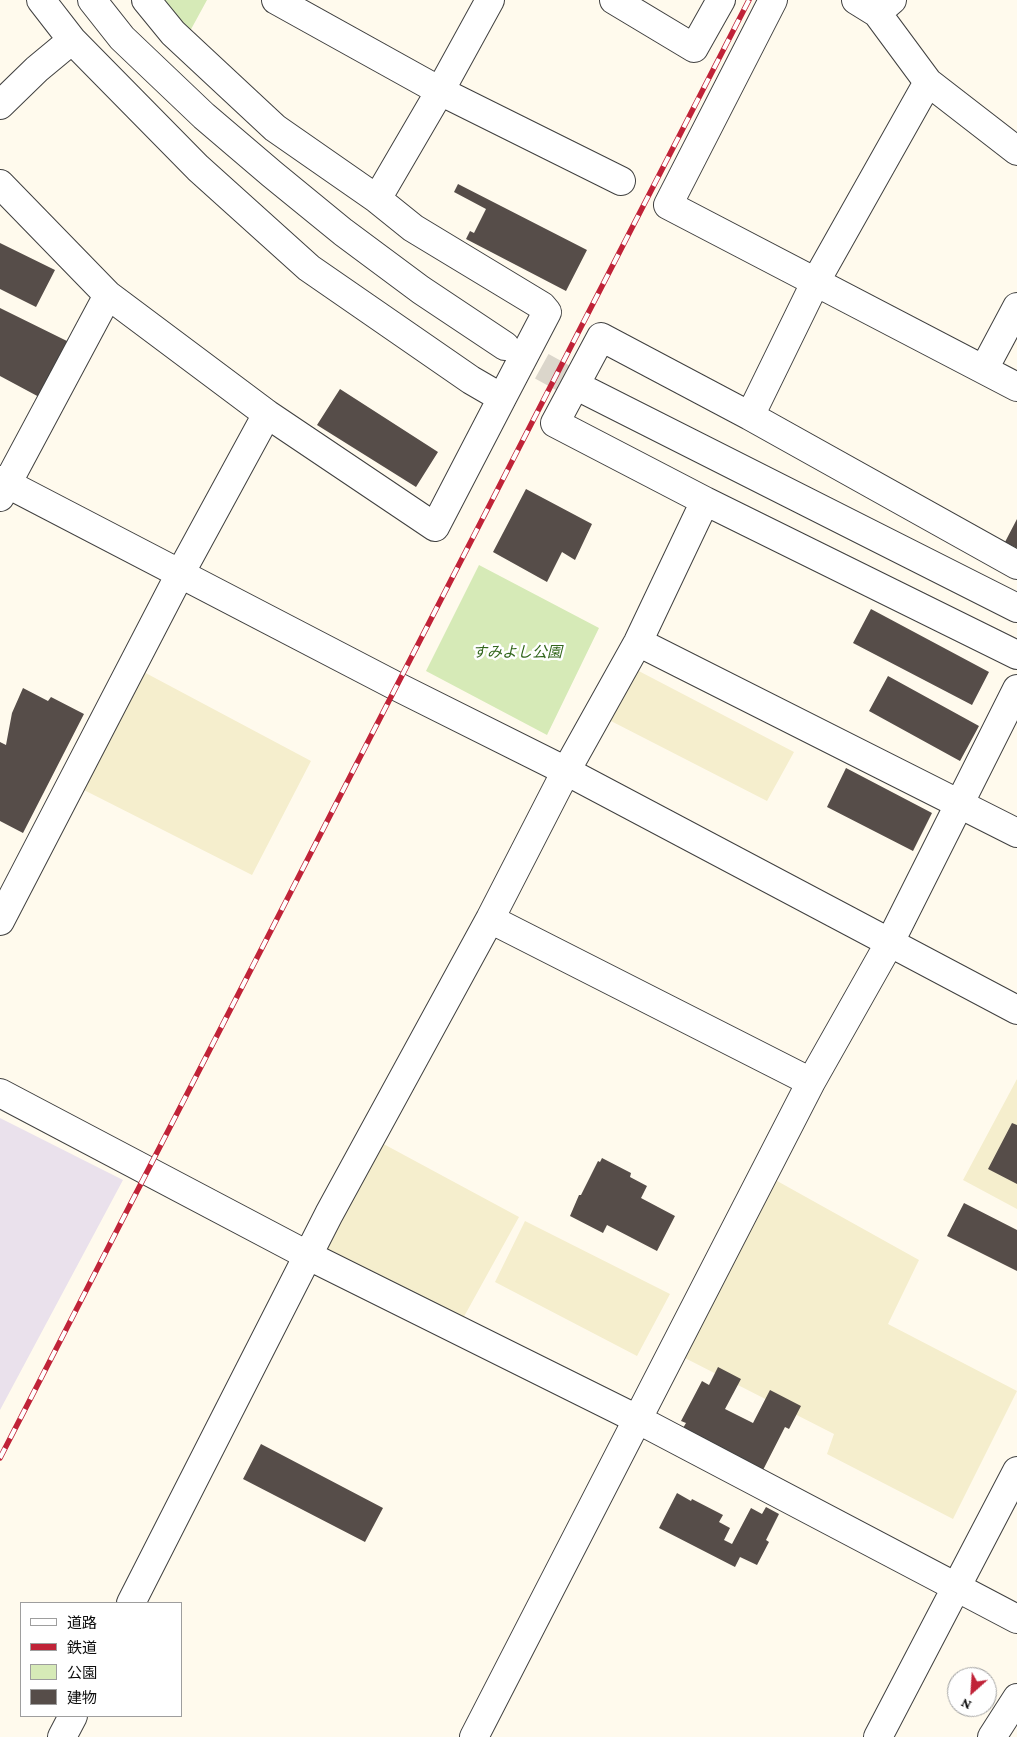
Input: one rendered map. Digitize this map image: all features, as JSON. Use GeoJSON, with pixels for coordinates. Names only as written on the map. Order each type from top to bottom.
{"type":"FeatureCollection","features":[{"type":"Feature","properties":{"kind":"street"},"geometry":{"type":"LineString","coordinates":[[40,0],[72,40],[198,168],[309,268],[471,380],[502,398]]}},
{"type":"Feature","properties":{"kind":"street"},"geometry":{"type":"LineString","coordinates":[[92,0],[129,44],[204,116],[272,174],[413,284],[505,346]]}},
{"type":"Feature","properties":{"kind":"street"},"geometry":{"type":"LineString","coordinates":[[0,184],[108,295],[267,414],[435,527],[547,312],[542,306],[413,228],[377,199],[275,128],[173,33],[146,0]]}},
{"type":"Feature","properties":{"kind":"street"},"geometry":{"type":"LineString","coordinates":[[276,0],[440,91],[621,181]]}},
{"type":"Feature","properties":{"kind":"street"},"geometry":{"type":"LineString","coordinates":[[377,199],[490,0]]}},
{"type":"Feature","properties":{"kind":"street"},"geometry":{"type":"LineString","coordinates":[[614,0],[694,48],[720,0]]}},
{"type":"Feature","properties":{"kind":"street"},"geometry":{"type":"LineString","coordinates":[[773,0],[668,206],[816,281],[1017,387]]}},
{"type":"Feature","properties":{"kind":"street"},"geometry":{"type":"LineString","coordinates":[[875,4],[928,82],[1016,148]]}},
{"type":"Feature","properties":{"kind":"street"},"geometry":{"type":"LineString","coordinates":[[0,105],[37,69],[72,40]]}},
{"type":"Feature","properties":{"kind":"street"},"geometry":{"type":"LineString","coordinates":[[750,416],[816,281],[928,82]]}},
{"type":"Feature","properties":{"kind":"street"},"geometry":{"type":"LineString","coordinates":[[108,295],[2,487],[181,572],[396,686],[566,771],[1017,1010]]}},
{"type":"Feature","properties":{"kind":"street"},"geometry":{"type":"LineString","coordinates":[[984,370],[1017,307]]}},
{"type":"Feature","properties":{"kind":"street"},"geometry":{"type":"LineString","coordinates":[[1017,565],[750,416],[601,338],[555,423],[705,501],[1017,655]]}},
{"type":"Feature","properties":{"kind":"street"},"geometry":{"type":"LineString","coordinates":[[583,389],[1017,608]]}},
{"type":"Feature","properties":{"kind":"street"},"geometry":{"type":"LineString","coordinates":[[0,920],[181,572],[267,414]]}},
{"type":"Feature","properties":{"kind":"street"},"geometry":{"type":"LineString","coordinates":[[132,1602],[329,1214],[490,919],[566,771],[638,642],[705,501]]}},
{"type":"Feature","properties":{"kind":"street"},"geometry":{"type":"LineString","coordinates":[[638,642],[1017,833]]}},
{"type":"Feature","properties":{"kind":"street"},"geometry":{"type":"LineString","coordinates":[[474,1737],[811,1082],[890,942],[1017,689]]}},
{"type":"Feature","properties":{"kind":"street"},"geometry":{"type":"LineString","coordinates":[[490,919],[811,1082]]}},
{"type":"Feature","properties":{"kind":"street"},"geometry":{"type":"LineString","coordinates":[[0,1093],[309,1256],[637,1419],[1017,1620]]}},
{"type":"Feature","properties":{"kind":"street"},"geometry":{"type":"LineString","coordinates":[[878,1737],[1017,1471]]}},
{"type":"Feature","properties":{"kind":"street"},"geometry":{"type":"LineString","coordinates":[[992,1737],[1017,1698]]}},
{"type":"Feature","properties":{"kind":"street"},"geometry":{"type":"LineString","coordinates":[[62,1737],[72,1717]]}},
{"type":"Feature","properties":{"kind":"shaded area"},"geometry":{"type":"Polygon","coordinates":[[[633,668],[794,752],[767,801],[609,720],[633,668]]]}},
{"type":"Feature","properties":{"kind":"shaded area"},"geometry":{"type":"Polygon","coordinates":[[[140,670],[311,761],[252,875],[80,788],[140,670]]]}},
{"type":"Feature","properties":{"kind":"shaded area"},"geometry":{"type":"Polygon","coordinates":[[[1017,1079],[1017,1209],[963,1180],[1017,1079]]]}},
{"type":"Feature","properties":{"kind":"shaded area"},"geometry":{"type":"Polygon","coordinates":[[[0,1118],[123,1180],[0,1410],[0,1118]]]}},
{"type":"Feature","properties":{"kind":"shaded area"},"geometry":{"type":"Polygon","coordinates":[[[378,1141],[519,1217],[461,1322],[322,1253],[378,1141]]]}},
{"type":"Feature","properties":{"kind":"shaded area"},"geometry":{"type":"Polygon","coordinates":[[[770,1177],[919,1260],[888,1324],[1017,1391],[953,1519],[827,1454],[834,1434],[681,1356],[770,1177]]]}},
{"type":"Feature","properties":{"kind":"shaded area"},"geometry":{"type":"Polygon","coordinates":[[[525,1221],[670,1294],[637,1356],[495,1282],[525,1221]]]}},
{"type":"Feature","properties":{"kind":"green space"},"geometry":{"type":"Polygon","coordinates":[[[160,0],[207,0],[189,33],[160,0]]]}},
{"type":"Feature","properties":{"kind":"green space","name":"すみよし公園"},"geometry":{"type":"Polygon","coordinates":[[[479,565],[599,628],[547,735],[426,671],[479,565]]]}},
{"type":"Feature","properties":{"kind":"building"},"geometry":{"type":"Polygon","coordinates":[[[458,184],[587,250],[566,291],[466,239],[470,231],[474,233],[486,209],[454,192],[458,184]]]}},
{"type":"Feature","properties":{"kind":"building"},"geometry":{"type":"Polygon","coordinates":[[[0,243],[55,270],[36,307],[0,289],[0,243]]]}},
{"type":"Feature","properties":{"kind":"building"},"geometry":{"type":"Polygon","coordinates":[[[0,308],[71,343],[41,398],[0,376],[0,308]]]}},
{"type":"Feature","properties":{"kind":"building"},"geometry":{"type":"Polygon","coordinates":[[[340,389],[438,452],[416,487],[317,425],[340,389]]]}},
{"type":"Feature","properties":{"kind":"building"},"geometry":{"type":"Polygon","coordinates":[[[526,489],[592,524],[575,560],[562,552],[547,582],[493,552],[526,489]]]}},
{"type":"Feature","properties":{"kind":"building"},"geometry":{"type":"Polygon","coordinates":[[[1017,519],[1017,548],[1005,542],[1017,519]]]}},
{"type":"Feature","properties":{"kind":"building"},"geometry":{"type":"Polygon","coordinates":[[[871,609],[989,672],[972,705],[853,643],[871,609]]]}},
{"type":"Feature","properties":{"kind":"building"},"geometry":{"type":"Polygon","coordinates":[[[888,676],[979,726],[960,761],[869,711],[888,676]]]}},
{"type":"Feature","properties":{"kind":"building"},"geometry":{"type":"Polygon","coordinates":[[[23,688],[48,701],[51,697],[84,714],[23,833],[0,821],[0,742],[6,745],[12,713],[23,688]]]}},
{"type":"Feature","properties":{"kind":"building"},"geometry":{"type":"Polygon","coordinates":[[[846,768],[932,813],[913,851],[827,807],[846,768]]]}},
{"type":"Feature","properties":{"kind":"building"},"geometry":{"type":"Polygon","coordinates":[[[1012,1123],[1017,1125],[1017,1184],[988,1169],[1012,1123]]]}},
{"type":"Feature","properties":{"kind":"building"},"geometry":{"type":"Polygon","coordinates":[[[602,1158],[631,1173],[630,1177],[647,1186],[641,1198],[675,1216],[657,1251],[607,1225],[603,1233],[570,1216],[579,1195],[581,1195],[598,1161],[600,1162],[602,1158]]]}},
{"type":"Feature","properties":{"kind":"building"},"geometry":{"type":"Polygon","coordinates":[[[964,1203],[1017,1230],[1017,1271],[947,1236],[964,1203]]]}},
{"type":"Feature","properties":{"kind":"building"},"geometry":{"type":"Polygon","coordinates":[[[718,1367],[741,1379],[725,1409],[753,1423],[770,1390],[801,1406],[789,1429],[785,1427],[763,1470],[683,1428],[686,1423],[681,1421],[702,1381],[709,1385],[718,1367]]]}},
{"type":"Feature","properties":{"kind":"building"},"geometry":{"type":"Polygon","coordinates":[[[261,1444],[383,1508],[365,1542],[243,1479],[261,1444]]]}},
{"type":"Feature","properties":{"kind":"building"},"geometry":{"type":"Polygon","coordinates":[[[677,1493],[723,1515],[719,1522],[730,1528],[724,1540],[732,1544],[751,1508],[762,1514],[766,1507],[779,1514],[766,1540],[769,1542],[757,1565],[740,1557],[735,1567],[659,1528],[677,1493]]]}},
{"type":"Feature","properties":{"kind":"tunnel"},"geometry":{"type":"LineString","coordinates":[[505,346],[583,389]]}},
{"type":"Feature","properties":{"kind":"railway"},"geometry":{"type":"LineString","coordinates":[[0,1458],[749,0]]}}]}
